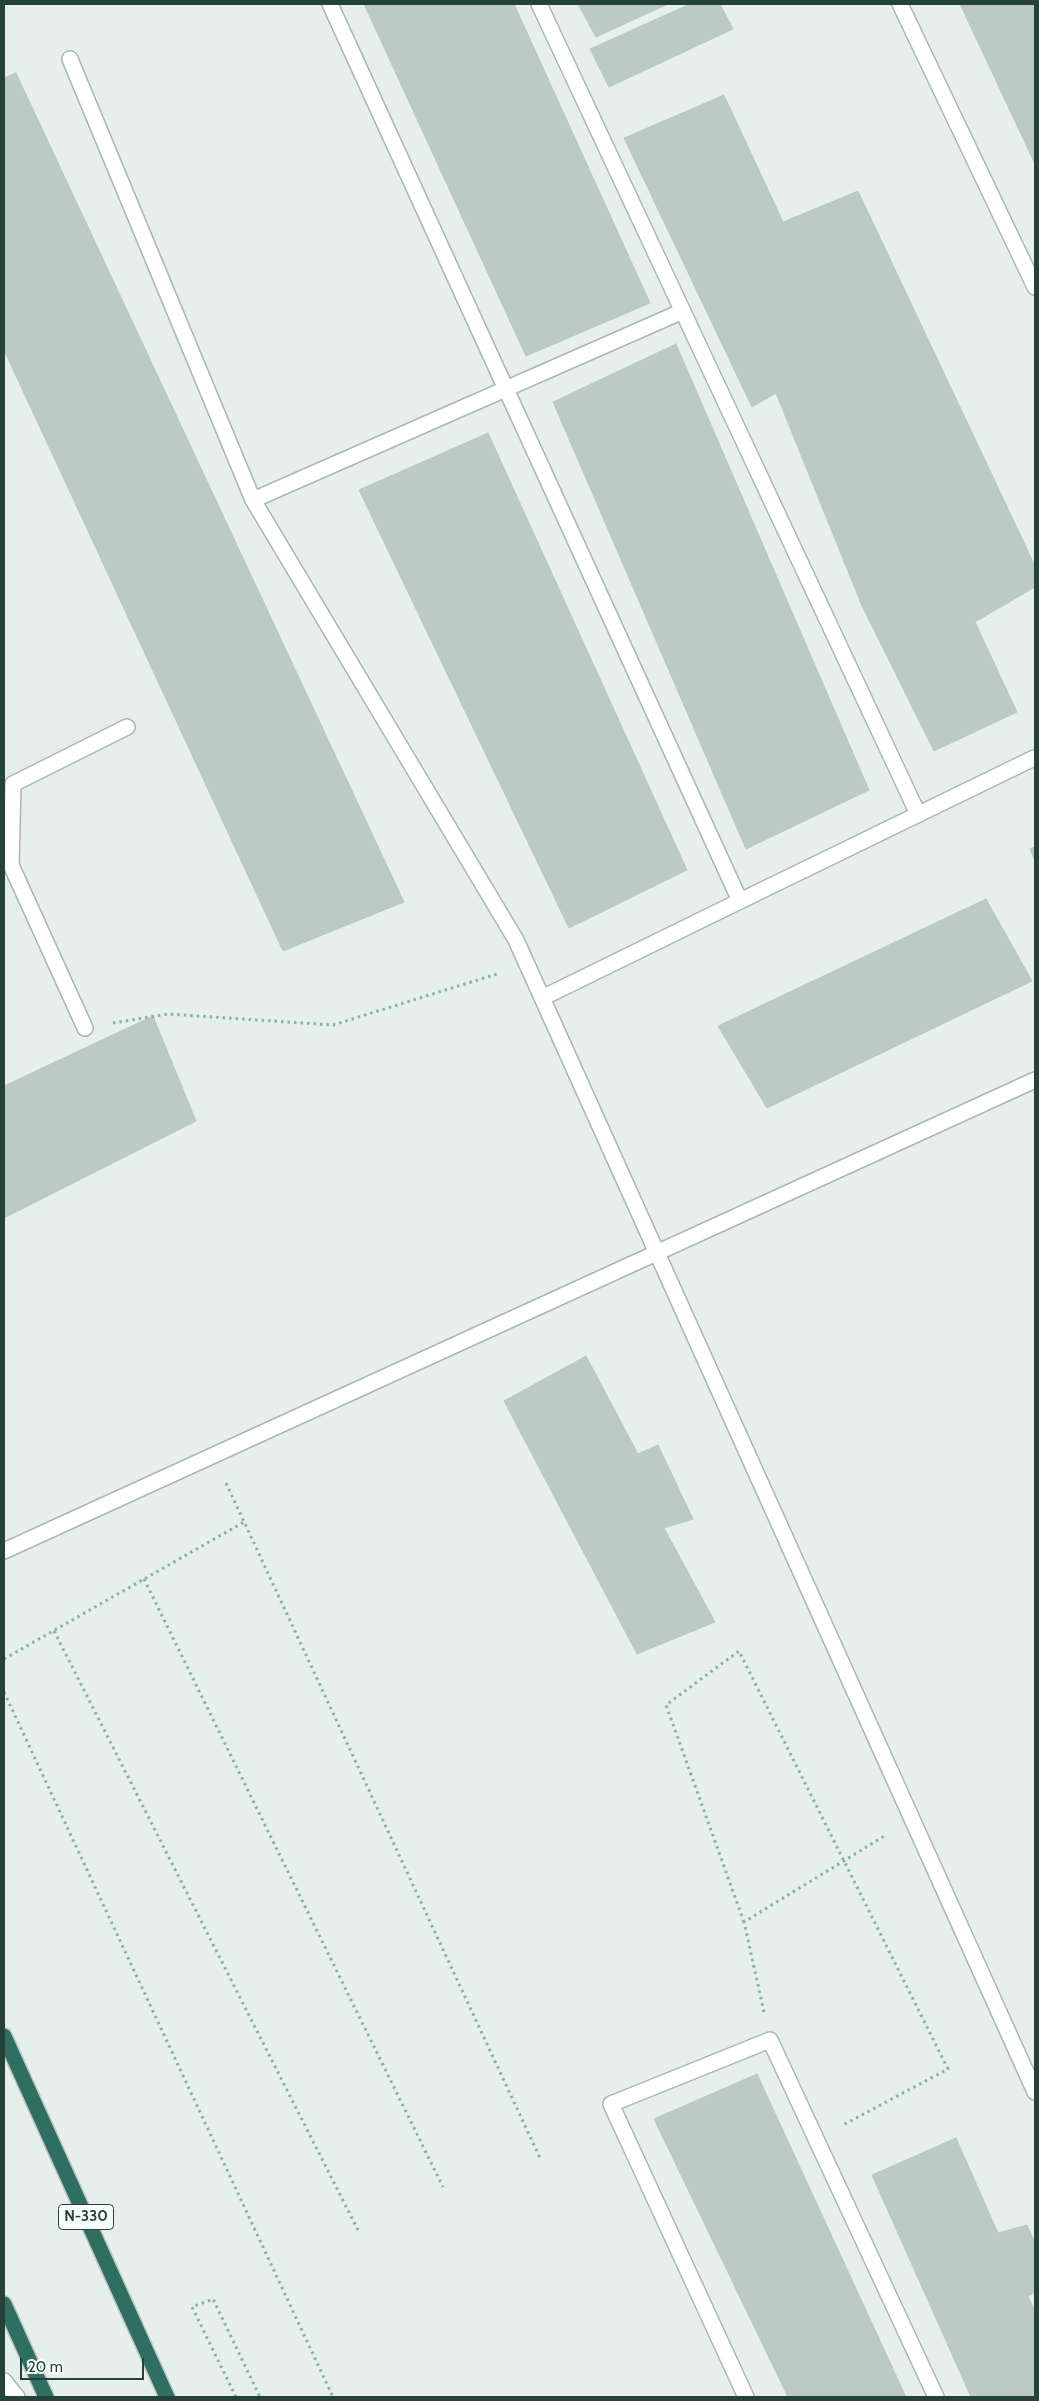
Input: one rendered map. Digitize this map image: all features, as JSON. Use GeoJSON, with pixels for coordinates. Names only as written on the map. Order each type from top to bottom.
{"type":"FeatureCollection","features":[{"type":"Feature","properties":{"kind":"highway","name":"N-330"},"geometry":{"type":"LineString","coordinates":[[4,2036],[167,2397]]}},
{"type":"Feature","properties":{"kind":"highway"},"geometry":{"type":"LineString","coordinates":[[4,2304],[46,2397]]}},
{"type":"Feature","properties":{"kind":"lane"},"geometry":{"type":"LineString","coordinates":[[330,4],[740,902]]}},
{"type":"Feature","properties":{"kind":"lane"},"geometry":{"type":"LineString","coordinates":[[539,4],[918,814]]}},
{"type":"Feature","properties":{"kind":"lane"},"geometry":{"type":"LineString","coordinates":[[900,4],[1035,287]]}},
{"type":"Feature","properties":{"kind":"lane"},"geometry":{"type":"LineString","coordinates":[[70,59],[253,500],[511,931],[1035,2092]]}},
{"type":"Feature","properties":{"kind":"lane"},"geometry":{"type":"LineString","coordinates":[[253,500],[683,311]]}},
{"type":"Feature","properties":{"kind":"lane"},"geometry":{"type":"LineString","coordinates":[[85,1028],[11,865],[13,784],[127,727]]}},
{"type":"Feature","properties":{"kind":"lane"},"geometry":{"type":"LineString","coordinates":[[542,998],[1034,758]]}},
{"type":"Feature","properties":{"kind":"lane"},"geometry":{"type":"LineString","coordinates":[[4,1551],[1035,1080]]}},
{"type":"Feature","properties":{"kind":"lane"},"geometry":{"type":"LineString","coordinates":[[746,2397],[611,2104],[770,2040],[936,2397]]}},
{"type":"Feature","properties":{"kind":"lane"},"geometry":{"type":"LineString","coordinates":[[4,2381],[17,2397]]}},
{"type":"Feature","properties":{"kind":"path"},"geometry":{"type":"LineString","coordinates":[[85,1028],[168,1014],[333,1025],[527,965]]}},
{"type":"Feature","properties":{"kind":"path"},"geometry":{"type":"LineString","coordinates":[[213,1455],[540,2158]]}},
{"type":"Feature","properties":{"kind":"path"},"geometry":{"type":"LineString","coordinates":[[4,1659],[244,1522]]}},
{"type":"Feature","properties":{"kind":"path"},"geometry":{"type":"LineString","coordinates":[[144,1579],[443,2187]]}},
{"type":"Feature","properties":{"kind":"path"},"geometry":{"type":"LineString","coordinates":[[54,1631],[358,2230]]}},
{"type":"Feature","properties":{"kind":"path"},"geometry":{"type":"LineString","coordinates":[[770,2040],[744,1922],[666,1705],[739,1651],[948,2070],[816,2139]]}},
{"type":"Feature","properties":{"kind":"path"},"geometry":{"type":"LineString","coordinates":[[4,1692],[333,2397]]}},
{"type":"Feature","properties":{"kind":"path"},"geometry":{"type":"LineString","coordinates":[[744,1922],[912,1819]]}},
{"type":"Feature","properties":{"kind":"path"},"geometry":{"type":"LineString","coordinates":[[236,2397],[192,2308],[213,2299],[260,2397]]}},
{"type":"Feature","properties":{"kind":"building"},"geometry":{"type":"Polygon","coordinates":[[[364,4],[514,4],[650,303],[526,356],[364,4]]]}},
{"type":"Feature","properties":{"kind":"building"},"geometry":{"type":"Polygon","coordinates":[[[578,4],[668,4],[596,37],[578,4]]]}},
{"type":"Feature","properties":{"kind":"building"},"geometry":{"type":"Polygon","coordinates":[[[690,4],[720,4],[733,29],[609,87],[590,49],[690,4]]]}},
{"type":"Feature","properties":{"kind":"building"},"geometry":{"type":"Polygon","coordinates":[[[960,4],[1035,4],[1035,164],[960,4]]]}},
{"type":"Feature","properties":{"kind":"building"},"geometry":{"type":"Polygon","coordinates":[[[16,73],[404,902],[283,951],[4,350],[4,78],[16,73]]]}},
{"type":"Feature","properties":{"kind":"building"},"geometry":{"type":"Polygon","coordinates":[[[724,95],[783,222],[858,191],[1035,566],[1035,587],[975,622],[1017,712],[934,751],[862,606],[776,393],[752,407],[624,138],[724,95]]]}},
{"type":"Feature","properties":{"kind":"building"},"geometry":{"type":"Polygon","coordinates":[[[676,344],[869,790],[746,849],[553,402],[676,344]]]}},
{"type":"Feature","properties":{"kind":"building"},"geometry":{"type":"Polygon","coordinates":[[[488,433],[687,870],[569,928],[359,490],[488,433]]]}},
{"type":"Feature","properties":{"kind":"building"},"geometry":{"type":"Polygon","coordinates":[[[1035,847],[1035,861],[1030,849],[1035,847]]]}},
{"type":"Feature","properties":{"kind":"building"},"geometry":{"type":"Polygon","coordinates":[[[986,899],[1032,981],[767,1108],[718,1026],[986,899]]]}},
{"type":"Feature","properties":{"kind":"building"},"geometry":{"type":"Polygon","coordinates":[[[153,1016],[196,1121],[4,1218],[4,1086],[153,1016]]]}},
{"type":"Feature","properties":{"kind":"building"},"geometry":{"type":"Polygon","coordinates":[[[586,1356],[638,1454],[658,1445],[693,1519],[664,1528],[715,1622],[637,1654],[504,1401],[586,1356]]]}},
{"type":"Feature","properties":{"kind":"building"},"geometry":{"type":"Polygon","coordinates":[[[757,2074],[906,2397],[788,2397],[654,2119],[757,2074]]]}},
{"type":"Feature","properties":{"kind":"building"},"geometry":{"type":"Polygon","coordinates":[[[956,2138],[998,2233],[1027,2225],[1035,2243],[1035,2292],[1028,2296],[1035,2312],[1035,2397],[971,2397],[872,2175],[956,2138]]]}}]}
